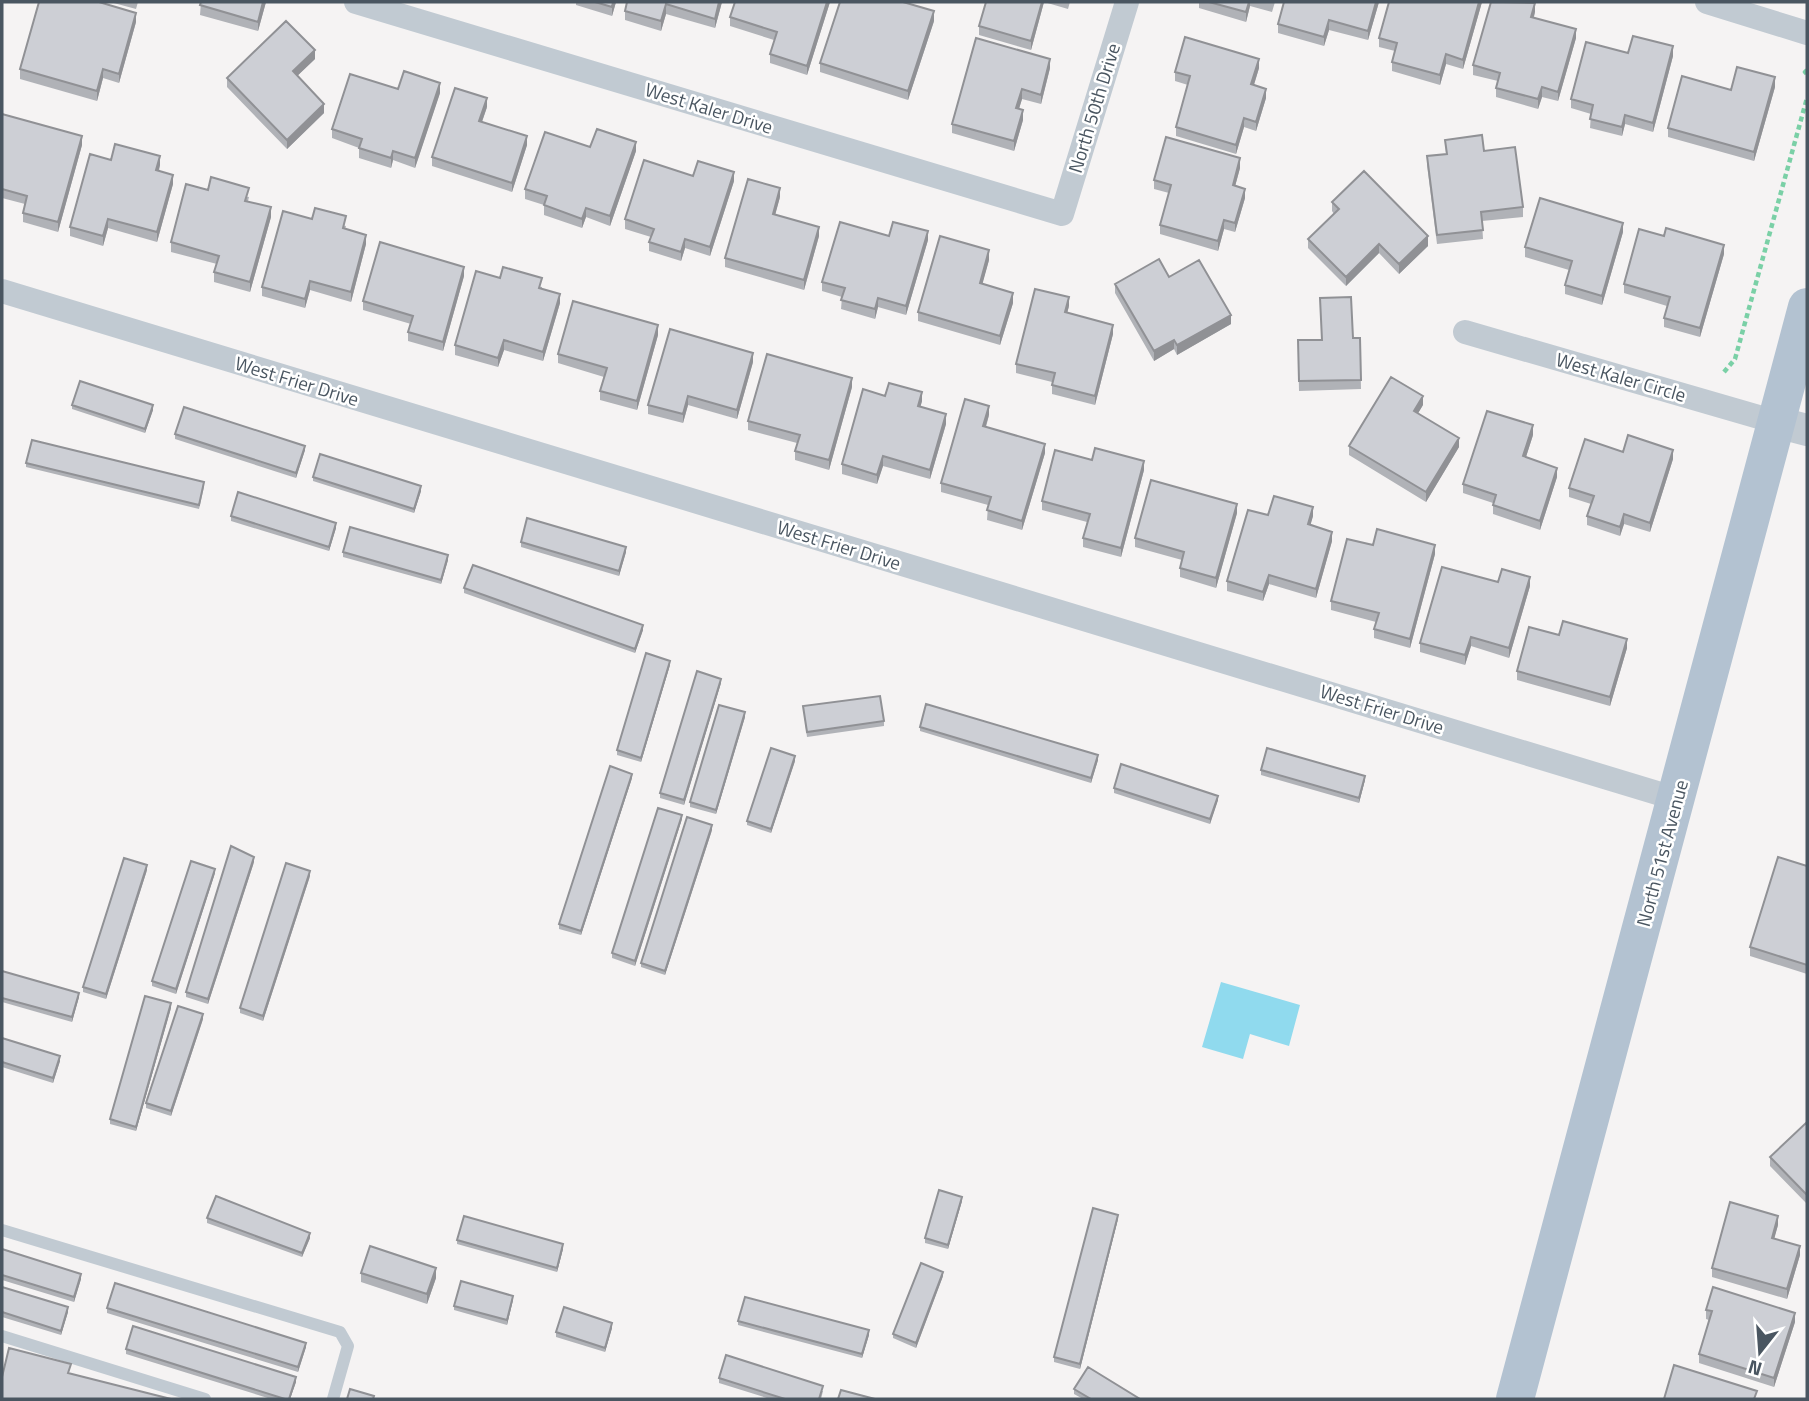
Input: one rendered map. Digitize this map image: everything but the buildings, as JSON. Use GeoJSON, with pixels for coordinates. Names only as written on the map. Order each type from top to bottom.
{"type":"FeatureCollection","features":[{"type":"Feature","properties":{"kind":"main road","name":"North 51st Avenue"},"geometry":{"type":"LineString","coordinates":[[1515,1399],[1676,799],[1792,426],[1807,307]]}},
{"type":"Feature","properties":{"kind":"street","name":"West Kaler Drive"},"geometry":{"type":"LineString","coordinates":[[356,2],[1062,214]]}},
{"type":"Feature","properties":{"kind":"street","name":"North 50th Drive"},"geometry":{"type":"LineString","coordinates":[[1062,214],[1127,2]]}},
{"type":"Feature","properties":{"kind":"street"},"geometry":{"type":"LineString","coordinates":[[1707,2],[1807,33]]}},
{"type":"Feature","properties":{"kind":"street","name":"West Frier Drive"},"geometry":{"type":"LineString","coordinates":[[2,291],[1676,799]]}},
{"type":"Feature","properties":{"kind":"street","name":"West Kaler Circle"},"geometry":{"type":"LineString","coordinates":[[1465,332],[1792,426]]}},
{"type":"Feature","properties":{"kind":"lane"},"geometry":{"type":"LineString","coordinates":[[2,1230],[340,1332],[348,1346],[333,1399]]}},
{"type":"Feature","properties":{"kind":"lane"},"geometry":{"type":"LineString","coordinates":[[2,1336],[205,1399]]}},
{"type":"Feature","properties":{"kind":"path"},"geometry":{"type":"LineString","coordinates":[[1724,372],[1735,359],[1807,98]]}},
{"type":"Feature","properties":{"kind":"water"},"geometry":{"type":"Polygon","coordinates":[[[1221,982],[1300,1005],[1289,1046],[1250,1034],[1243,1059],[1202,1047],[1221,982]]]}}]}
